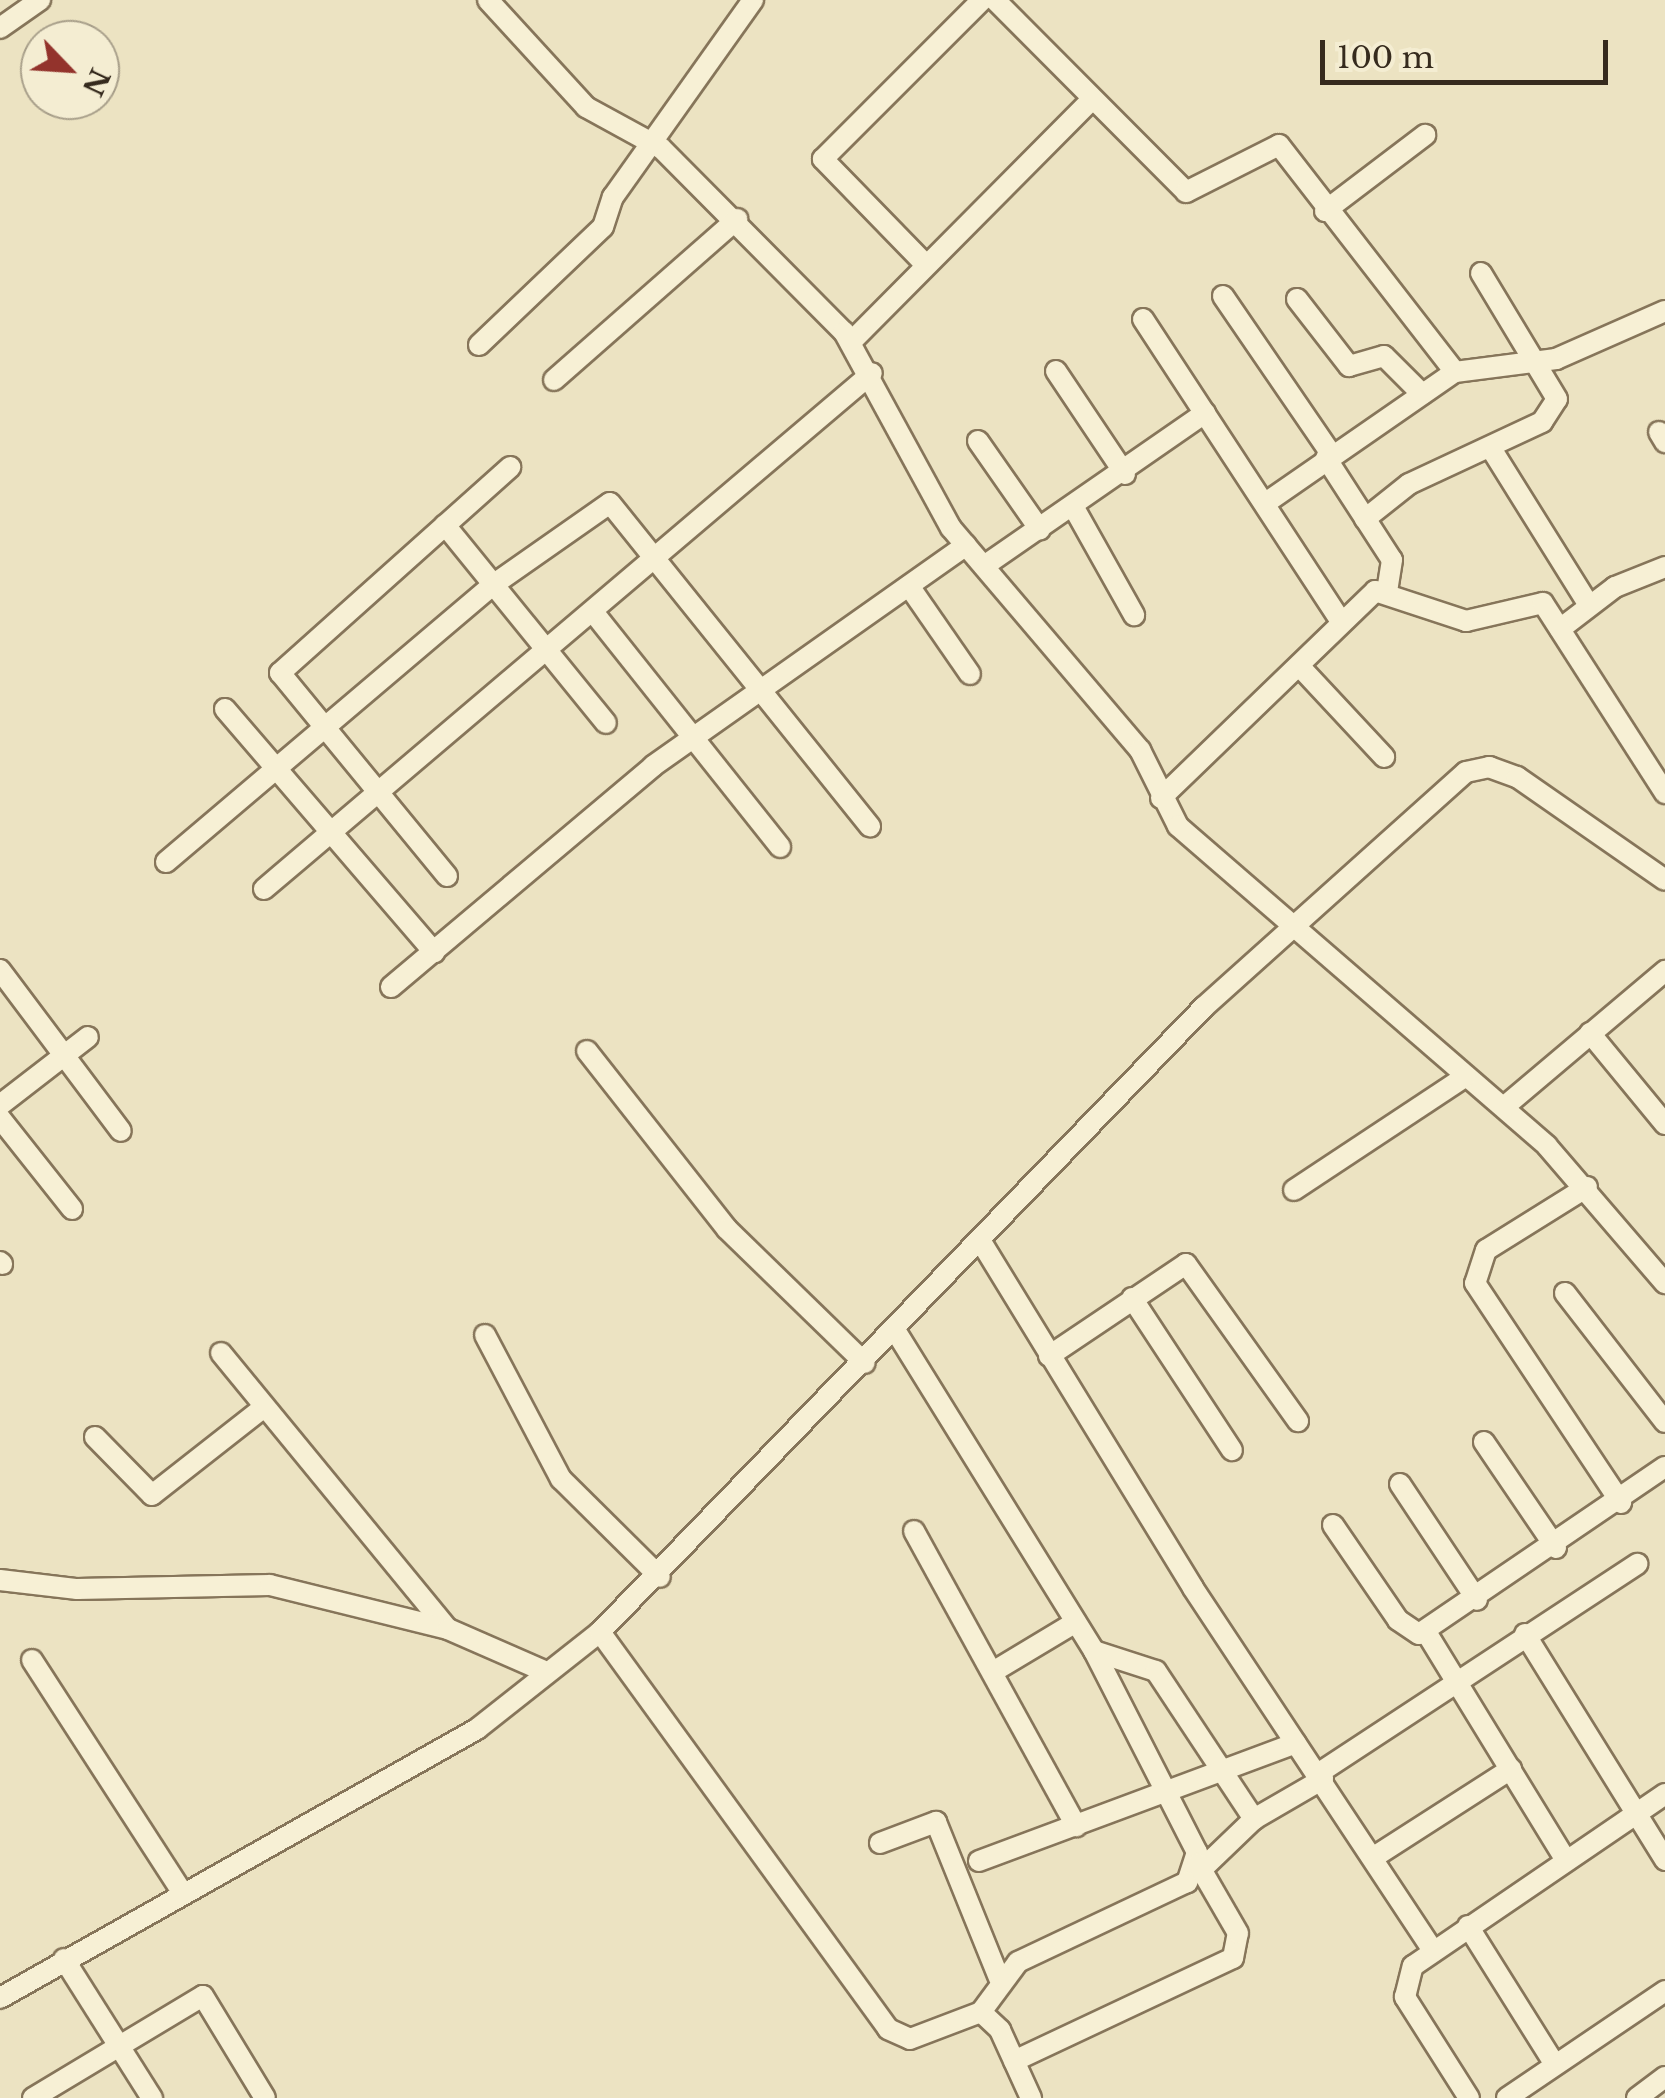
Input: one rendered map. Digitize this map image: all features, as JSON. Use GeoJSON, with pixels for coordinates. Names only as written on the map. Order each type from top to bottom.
{"type":"FeatureCollection","features":[{"type":"Feature","properties":{"kind":"street"},"geometry":{"type":"LineString","coordinates":[[0,28],[40,0]]}},
{"type":"Feature","properties":{"kind":"street"},"geometry":{"type":"LineString","coordinates":[[488,0],[586,107],[655,144],[737,218],[851,342],[966,545],[1140,750],[1178,826],[1294,934],[1504,1107],[1586,1187],[1665,1283]]}},
{"type":"Feature","properties":{"kind":"street"},"geometry":{"type":"LineString","coordinates":[[480,345],[604,227],[613,196],[655,144],[753,0]]}},
{"type":"Feature","properties":{"kind":"street"},"geometry":{"type":"LineString","coordinates":[[926,266],[822,164],[982,0]]}},
{"type":"Feature","properties":{"kind":"street"},"geometry":{"type":"LineString","coordinates":[[994,0],[1186,192],[1271,143],[1455,372]]}},
{"type":"Feature","properties":{"kind":"street"},"geometry":{"type":"LineString","coordinates":[[851,342],[1091,100]]}},
{"type":"Feature","properties":{"kind":"street"},"geometry":{"type":"LineString","coordinates":[[1326,211],[1425,135]]}},
{"type":"Feature","properties":{"kind":"street"},"geometry":{"type":"LineString","coordinates":[[554,380],[737,218]]}},
{"type":"Feature","properties":{"kind":"street"},"geometry":{"type":"LineString","coordinates":[[1365,519],[1410,484],[1492,450],[1542,422],[1557,400],[1541,362],[1481,273]]}},
{"type":"Feature","properties":{"kind":"street"},"geometry":{"type":"LineString","coordinates":[[1161,798],[1303,670],[1340,619],[1387,591],[1394,566],[1328,456],[1222,296]]}},
{"type":"Feature","properties":{"kind":"street"},"geometry":{"type":"LineString","coordinates":[[1297,300],[1348,366],[1384,356],[1422,394]]}},
{"type":"Feature","properties":{"kind":"street"},"geometry":{"type":"LineString","coordinates":[[1267,502],[1328,456],[1455,372],[1541,362],[1665,311]]}},
{"type":"Feature","properties":{"kind":"street"},"geometry":{"type":"LineString","coordinates":[[1143,319],[1267,502],[1340,619]]}},
{"type":"Feature","properties":{"kind":"street"},"geometry":{"type":"LineString","coordinates":[[1056,371],[1125,474]]}},
{"type":"Feature","properties":{"kind":"street"},"geometry":{"type":"LineString","coordinates":[[264,889],[660,558],[872,374]]}},
{"type":"Feature","properties":{"kind":"street"},"geometry":{"type":"LineString","coordinates":[[984,566],[1125,474],[1205,414]]}},
{"type":"Feature","properties":{"kind":"street"},"geometry":{"type":"LineString","coordinates":[[978,441],[1040,530]]}},
{"type":"Feature","properties":{"kind":"street"},"geometry":{"type":"LineString","coordinates":[[1492,450],[1589,605]]}},
{"type":"Feature","properties":{"kind":"street"},"geometry":{"type":"LineString","coordinates":[[447,876],[323,730],[280,673],[510,467]]}},
{"type":"Feature","properties":{"kind":"street"},"geometry":{"type":"LineString","coordinates":[[166,862],[490,587],[600,504],[622,509],[870,826]]}},
{"type":"Feature","properties":{"kind":"street"},"geometry":{"type":"LineString","coordinates":[[1074,508],[1134,616]]}},
{"type":"Feature","properties":{"kind":"street"},"geometry":{"type":"LineString","coordinates":[[445,526],[490,587],[606,723]]}},
{"type":"Feature","properties":{"kind":"street"},"geometry":{"type":"LineString","coordinates":[[391,987],[653,766],[767,691],[966,545]]}},
{"type":"Feature","properties":{"kind":"street"},"geometry":{"type":"LineString","coordinates":[[1560,628],[1589,605],[1665,567]]}},
{"type":"Feature","properties":{"kind":"street"},"geometry":{"type":"LineString","coordinates":[[909,586],[970,674]]}},
{"type":"Feature","properties":{"kind":"street"},"geometry":{"type":"LineString","coordinates":[[1387,591],[1466,621],[1537,600],[1560,628],[1665,793]]}},
{"type":"Feature","properties":{"kind":"street"},"geometry":{"type":"LineString","coordinates":[[594,612],[780,847]]}},
{"type":"Feature","properties":{"kind":"street"},"geometry":{"type":"LineString","coordinates":[[1303,670],[1384,757]]}},
{"type":"Feature","properties":{"kind":"street"},"geometry":{"type":"LineString","coordinates":[[224,708],[434,952]]}},
{"type":"Feature","properties":{"kind":"street"},"geometry":{"type":"LineString","coordinates":[[0,1998],[180,1888],[477,1728],[542,1670],[600,1632],[660,1577],[894,1330],[983,1246],[1204,1008],[1294,934],[1442,791],[1489,767],[1665,880]]}},
{"type":"Feature","properties":{"kind":"street"},"geometry":{"type":"LineString","coordinates":[[0,970],[121,1131]]}},
{"type":"Feature","properties":{"kind":"street"},"geometry":{"type":"LineString","coordinates":[[1504,1107],[1664,975]]}},
{"type":"Feature","properties":{"kind":"street"},"geometry":{"type":"LineString","coordinates":[[1590,1033],[1665,1124]]}},
{"type":"Feature","properties":{"kind":"street"},"geometry":{"type":"LineString","coordinates":[[0,1105],[88,1037]]}},
{"type":"Feature","properties":{"kind":"street"},"geometry":{"type":"LineString","coordinates":[[587,1052],[726,1229],[865,1363]]}},
{"type":"Feature","properties":{"kind":"street"},"geometry":{"type":"LineString","coordinates":[[1294,1190],[1466,1076]]}},
{"type":"Feature","properties":{"kind":"street"},"geometry":{"type":"LineString","coordinates":[[0,1118],[72,1209]]}},
{"type":"Feature","properties":{"kind":"street"},"geometry":{"type":"LineString","coordinates":[[1586,1187],[1486,1250],[1475,1283],[1621,1503]]}},
{"type":"Feature","properties":{"kind":"street"},"geometry":{"type":"LineString","coordinates":[[983,1246],[1048,1356],[1431,1948]]}},
{"type":"Feature","properties":{"kind":"street"},"geometry":{"type":"LineString","coordinates":[[1048,1356],[1178,1265],[1194,1268],[1298,1421]]}},
{"type":"Feature","properties":{"kind":"street"},"geometry":{"type":"LineString","coordinates":[[1565,1293],[1665,1422]]}},
{"type":"Feature","properties":{"kind":"street"},"geometry":{"type":"LineString","coordinates":[[1132,1298],[1232,1450]]}},
{"type":"Feature","properties":{"kind":"street"},"geometry":{"type":"LineString","coordinates":[[894,1330],[1094,1651],[1168,1794],[1200,1867],[1238,1933],[1232,1958],[1014,2061]]}},
{"type":"Feature","properties":{"kind":"street"},"geometry":{"type":"LineString","coordinates":[[484,1335],[561,1479],[660,1577]]}},
{"type":"Feature","properties":{"kind":"street"},"geometry":{"type":"LineString","coordinates":[[221,1353],[448,1629]]}},
{"type":"Feature","properties":{"kind":"street"},"geometry":{"type":"LineString","coordinates":[[96,1437],[152,1495],[263,1408]]}},
{"type":"Feature","properties":{"kind":"street"},"geometry":{"type":"LineString","coordinates":[[1484,1442],[1556,1548]]}},
{"type":"Feature","properties":{"kind":"street"},"geometry":{"type":"LineString","coordinates":[[1426,1632],[1556,1548],[1665,1467]]}},
{"type":"Feature","properties":{"kind":"street"},"geometry":{"type":"LineString","coordinates":[[1400,1484],[1476,1600]]}},
{"type":"Feature","properties":{"kind":"street"},"geometry":{"type":"LineString","coordinates":[[1333,1525],[1398,1620],[1426,1632],[1566,1859]]}},
{"type":"Feature","properties":{"kind":"street"},"geometry":{"type":"LineString","coordinates":[[914,1531],[996,1670],[1076,1826]]}},
{"type":"Feature","properties":{"kind":"street"},"geometry":{"type":"LineString","coordinates":[[600,1632],[888,2029],[910,2039],[981,2012],[999,1978],[1187,1882],[1254,1819],[1321,1776],[1455,1679],[1637,1564]]}},
{"type":"Feature","properties":{"kind":"street"},"geometry":{"type":"LineString","coordinates":[[0,1580],[76,1589],[238,1582],[448,1629],[542,1670]]}},
{"type":"Feature","properties":{"kind":"street"},"geometry":{"type":"LineString","coordinates":[[996,1670],[1076,1622]]}},
{"type":"Feature","properties":{"kind":"street"},"geometry":{"type":"LineString","coordinates":[[1525,1634],[1665,1860]]}},
{"type":"Feature","properties":{"kind":"street"},"geometry":{"type":"LineString","coordinates":[[1094,1651],[1156,1671],[1254,1819]]}},
{"type":"Feature","properties":{"kind":"street"},"geometry":{"type":"LineString","coordinates":[[32,1660],[180,1888]]}},
{"type":"Feature","properties":{"kind":"street"},"geometry":{"type":"LineString","coordinates":[[978,1860],[1168,1794],[1217,1768],[1296,1744]]}},
{"type":"Feature","properties":{"kind":"street"},"geometry":{"type":"LineString","coordinates":[[1374,1857],[1510,1769]]}},
{"type":"Feature","properties":{"kind":"street"},"geometry":{"type":"LineString","coordinates":[[1469,2098],[1404,1997],[1406,1976],[1431,1948],[1665,1794]]}},
{"type":"Feature","properties":{"kind":"street"},"geometry":{"type":"LineString","coordinates":[[880,1844],[936,1822],[999,1978]]}},
{"type":"Feature","properties":{"kind":"street"},"geometry":{"type":"LineString","coordinates":[[1468,1926],[1554,2062]]}},
{"type":"Feature","properties":{"kind":"street"},"geometry":{"type":"LineString","coordinates":[[64,1959],[152,2098]]}},
{"type":"Feature","properties":{"kind":"street"},"geometry":{"type":"LineString","coordinates":[[1507,2098],[1554,2062],[1665,1991]]}},
{"type":"Feature","properties":{"kind":"street"},"geometry":{"type":"LineString","coordinates":[[33,2098],[202,1996],[265,2098]]}},
{"type":"Feature","properties":{"kind":"street"},"geometry":{"type":"LineString","coordinates":[[981,2012],[1014,2061],[1032,2098]]}},
{"type":"Feature","properties":{"kind":"street"},"geometry":{"type":"LineString","coordinates":[[1638,2098],[1665,2078]]}}]}
